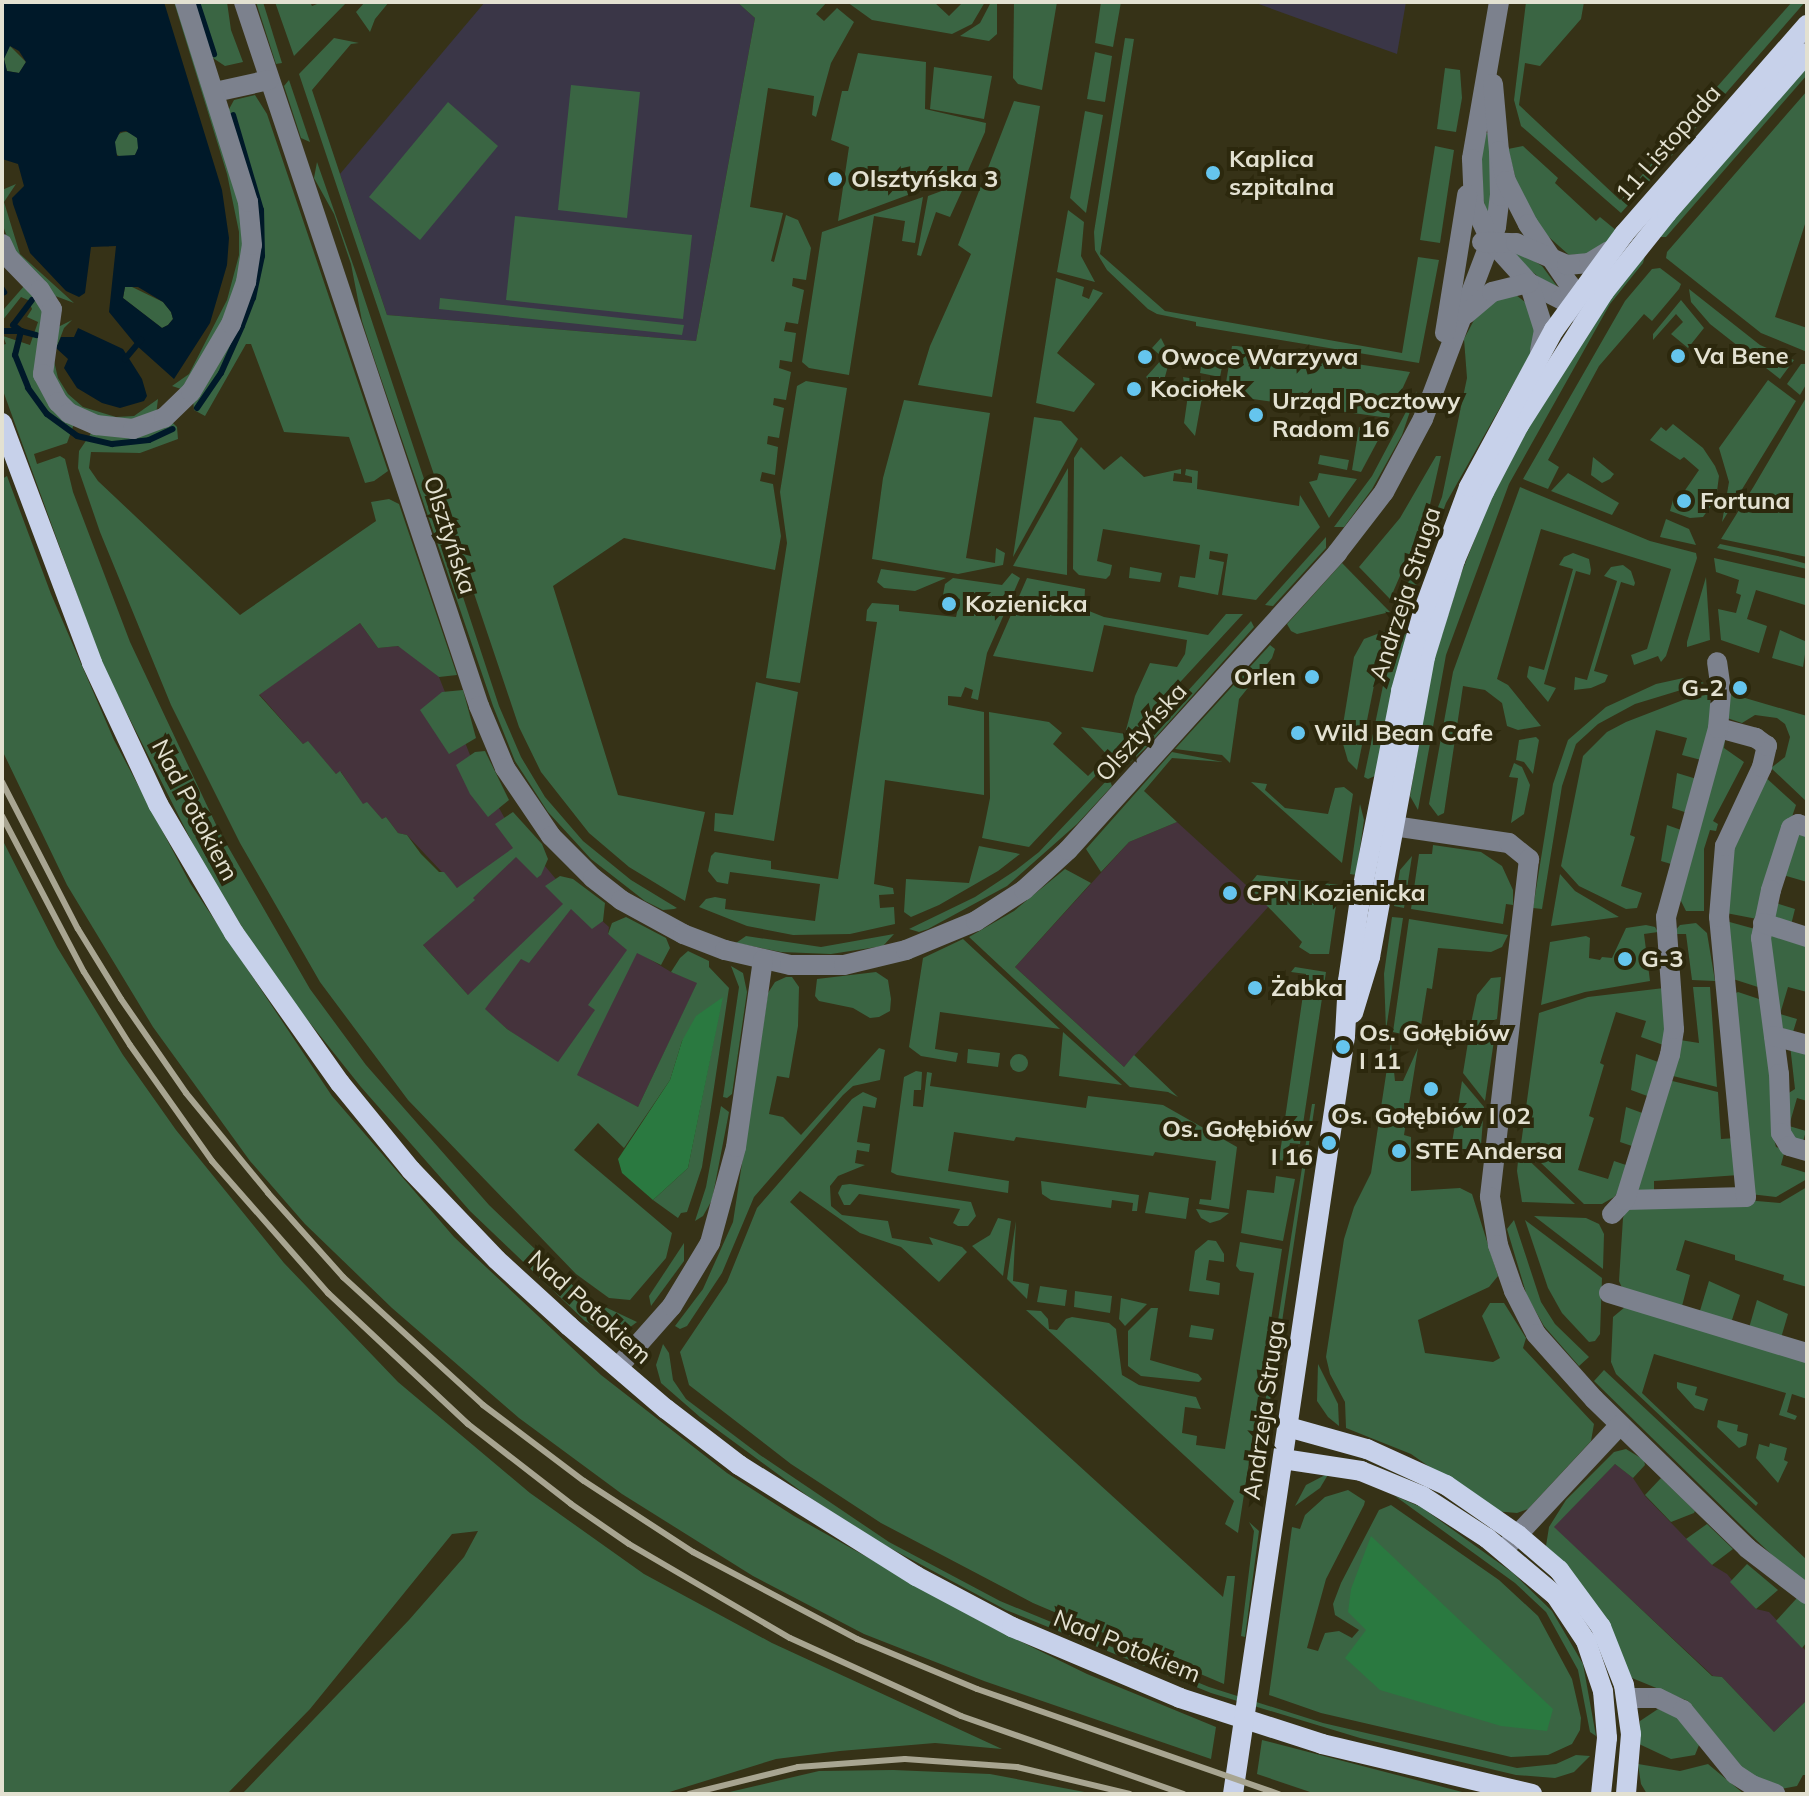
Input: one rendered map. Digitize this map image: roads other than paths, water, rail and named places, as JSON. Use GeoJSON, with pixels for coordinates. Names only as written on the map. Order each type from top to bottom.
{"type":"FeatureCollection","features":[{"type":"Feature","properties":{"kind":"main road","name":"11 Listopada"},"geometry":{"type":"LineString","coordinates":[[1546,363],[1574,301],[1609,251],[1807,25]]}},
{"type":"Feature","properties":{"kind":"main road","name":"11 Listopada"},"geometry":{"type":"LineString","coordinates":[[1546,363],[1667,213],[1807,53]]}},
{"type":"Feature","properties":{"kind":"main road","name":"Andrzeja Struga"},"geometry":{"type":"LineString","coordinates":[[1233,1793],[1345,1036],[1370,957],[1384,825],[1425,657],[1455,560],[1546,363]]}},
{"type":"Feature","properties":{"kind":"main road","name":"Nad Potokiem"},"geometry":{"type":"LineString","coordinates":[[2,423],[92,663],[164,816],[234,933],[340,1083],[411,1170],[497,1260],[666,1409],[807,1510],[916,1576],[1012,1627],[1180,1698],[1322,1744],[1532,1794]]}},
{"type":"Feature","properties":{"kind":"main road"},"geometry":{"type":"LineString","coordinates":[[1288,1427],[1354,1444],[1403,1463],[1446,1485],[1511,1543],[1556,1596],[1586,1641],[1606,1709],[1601,1794]]}},
{"type":"Feature","properties":{"kind":"main road"},"geometry":{"type":"LineString","coordinates":[[1283,1459],[1334,1464],[1396,1484],[1559,1570],[1582,1597],[1612,1649],[1627,1698],[1631,1753],[1626,1794]]}},
{"type":"Feature","properties":{"kind":"street"},"geometry":{"type":"LineString","coordinates":[[2,244],[8,257],[40,290],[52,309],[42,364],[48,387],[69,413],[96,425],[133,429],[164,418],[191,392],[220,347],[239,306],[250,261],[252,226],[248,202],[185,2]]}},
{"type":"Feature","properties":{"kind":"street","name":"Olsztyńska"},"geometry":{"type":"LineString","coordinates":[[244,2],[479,706],[505,768],[551,836],[593,878],[621,900],[683,934],[763,960],[790,965],[844,965],[906,950],[976,921],[1046,872],[1342,548],[1400,464],[1423,419],[1500,214],[1499,151]]}},
{"type":"Feature","properties":{"kind":"street","name":"Andrzeja Struga"},"geometry":{"type":"LineString","coordinates":[[1491,52],[1499,151],[1518,206],[1569,284],[1574,301],[1551,296],[1529,283],[1491,241],[1474,205],[1472,159],[1499,2]]}},
{"type":"Feature","properties":{"kind":"street"},"geometry":{"type":"LineString","coordinates":[[215,92],[269,80]]}},
{"type":"Feature","properties":{"kind":"street","name":"Olsztyńska"},"geometry":{"type":"LineString","coordinates":[[1439,371],[1472,159]]}},
{"type":"Feature","properties":{"kind":"street"},"geometry":{"type":"LineString","coordinates":[[1457,270],[1471,248],[1491,241],[1522,245],[1554,262],[1589,263],[1609,251]]}},
{"type":"Feature","properties":{"kind":"street","name":"Olsztyńska"},"geometry":{"type":"LineString","coordinates":[[1459,321],[1492,292],[1529,283]]}},
{"type":"Feature","properties":{"kind":"street","name":"Andrzeja Struga"},"geometry":{"type":"LineString","coordinates":[[1529,283],[1544,330],[1546,363]]}},
{"type":"Feature","properties":{"kind":"street"},"geometry":{"type":"LineString","coordinates":[[1574,301],[1604,292]]}},
{"type":"Feature","properties":{"kind":"street"},"geometry":{"type":"LineString","coordinates":[[1717,662],[1721,690],[1718,728],[1666,917],[1674,1029],[1670,1055],[1618,1207],[1746,1197],[1719,917],[1728,835],[1762,767],[1767,746],[1756,738],[1718,728]]}},
{"type":"Feature","properties":{"kind":"street"},"geometry":{"type":"LineString","coordinates":[[1807,827],[1798,824],[1791,828],[1763,923],[1762,959],[1774,1036],[1781,1133],[1789,1146],[1807,1151]]}},
{"type":"Feature","properties":{"kind":"street"},"geometry":{"type":"LineString","coordinates":[[1384,825],[1509,843],[1529,859],[1492,1153],[1491,1212],[1498,1245],[1514,1291],[1536,1334],[1620,1425],[1747,1548],[1807,1594]]}},
{"type":"Feature","properties":{"kind":"street"},"geometry":{"type":"LineString","coordinates":[[1763,923],[1807,937]]}},
{"type":"Feature","properties":{"kind":"street"},"geometry":{"type":"LineString","coordinates":[[618,1367],[680,1294],[714,1231],[736,1147],[763,960]]}},
{"type":"Feature","properties":{"kind":"street"},"geometry":{"type":"LineString","coordinates":[[1774,1036],[1807,1045]]}},
{"type":"Feature","properties":{"kind":"street"},"geometry":{"type":"LineString","coordinates":[[1609,1293],[1807,1353]]}},
{"type":"Feature","properties":{"kind":"street"},"geometry":{"type":"LineString","coordinates":[[1511,1543],[1620,1425]]}},
{"type":"Feature","properties":{"kind":"street"},"geometry":{"type":"LineString","coordinates":[[1627,1698],[1658,1698],[1683,1710],[1735,1774],[1775,1794]]}},
{"type":"Feature","properties":{"kind":"water"},"geometry":{"type":"Polygon","coordinates":[[[2,2],[164,2],[222,190],[229,238],[227,265],[210,323],[174,379],[136,345],[109,312],[116,246],[91,247],[85,293],[79,297],[66,291],[30,253],[12,198],[24,186],[18,164],[2,159],[2,2]],[[10,46],[4,59],[7,71],[19,73],[26,62],[19,51],[10,46]],[[126,131],[120,132],[115,142],[117,156],[135,155],[137,138],[126,131]],[[125,287],[123,298],[162,328],[173,319],[163,302],[138,287],[125,287]]]}},
{"type":"Feature","properties":{"kind":"water"},"geometry":{"type":"Polygon","coordinates":[[[78,328],[123,349],[142,379],[147,396],[144,401],[120,408],[102,403],[77,388],[64,368],[68,359],[56,348],[61,337],[74,337],[78,328]]]}},
{"type":"Feature","properties":{"kind":"waterway"},"geometry":{"type":"LineString","coordinates":[[197,2],[214,54]]}},
{"type":"Feature","properties":{"kind":"waterway"},"geometry":{"type":"LineString","coordinates":[[197,408],[221,373],[242,326],[253,298],[262,256],[261,210],[233,115]]}},
{"type":"Feature","properties":{"kind":"waterway"},"geometry":{"type":"LineString","coordinates":[[32,300],[13,325],[21,331],[15,355],[28,388],[47,414],[77,436],[112,444],[149,440],[173,429]]}},
{"type":"Feature","properties":{"kind":"waterway"},"geometry":{"type":"LineString","coordinates":[[2,331],[36,335]]}},
{"type":"Feature","properties":{"kind":"waterway"},"geometry":{"type":"LineString","coordinates":[[125,359],[141,340]]}},
{"type":"Feature","properties":{"kind":"railway"},"geometry":{"type":"LineString","coordinates":[[2,782],[78,929],[121,999],[186,1093],[268,1193],[343,1277],[483,1405],[584,1481],[693,1552],[857,1639],[977,1689],[1279,1794]]}},
{"type":"Feature","properties":{"kind":"railway"},"geometry":{"type":"LineString","coordinates":[[2,816],[84,972],[130,1045],[212,1161],[328,1293],[468,1424],[571,1504],[629,1544],[790,1638],[961,1716],[1184,1794]]}},
{"type":"Feature","properties":{"kind":"railway"},"geometry":{"type":"LineString","coordinates":[[689,1794],[798,1767],[905,1759],[1017,1767],[1130,1794]]}},
{"type":"Feature","properties":{"kind":"place","name":"Kaplica szpitalna"},"geometry":{"type":"Point","coordinates":[1213,173]}},
{"type":"Feature","properties":{"kind":"place","name":"Olsztyńska 3"},"geometry":{"type":"Point","coordinates":[835,179]}},
{"type":"Feature","properties":{"kind":"place","name":"Va Bene"},"geometry":{"type":"Point","coordinates":[1678,356]}},
{"type":"Feature","properties":{"kind":"place","name":"Owoce Warzywa"},"geometry":{"type":"Point","coordinates":[1145,357]}},
{"type":"Feature","properties":{"kind":"place","name":"Kociołek"},"geometry":{"type":"Point","coordinates":[1134,389]}},
{"type":"Feature","properties":{"kind":"place","name":"Urząd Pocztowy Radom 16"},"geometry":{"type":"Point","coordinates":[1256,415]}},
{"type":"Feature","properties":{"kind":"place","name":"Fortuna"},"geometry":{"type":"Point","coordinates":[1684,501]}},
{"type":"Feature","properties":{"kind":"place","name":"Kozienicka"},"geometry":{"type":"Point","coordinates":[949,604]}},
{"type":"Feature","properties":{"kind":"place","name":"Orlen"},"geometry":{"type":"Point","coordinates":[1312,677]}},
{"type":"Feature","properties":{"kind":"place","name":"G-2"},"geometry":{"type":"Point","coordinates":[1740,688]}},
{"type":"Feature","properties":{"kind":"place","name":"Wild Bean Cafe"},"geometry":{"type":"Point","coordinates":[1298,733]}},
{"type":"Feature","properties":{"kind":"place","name":"CPN Kozienicka"},"geometry":{"type":"Point","coordinates":[1230,893]}},
{"type":"Feature","properties":{"kind":"place","name":"G-3"},"geometry":{"type":"Point","coordinates":[1625,959]}},
{"type":"Feature","properties":{"kind":"place","name":"Żabka"},"geometry":{"type":"Point","coordinates":[1255,988]}},
{"type":"Feature","properties":{"kind":"place","name":"Os. Gołębiów I 11"},"geometry":{"type":"Point","coordinates":[1343,1047]}},
{"type":"Feature","properties":{"kind":"place","name":"Os. Gołębiów I 02"},"geometry":{"type":"Point","coordinates":[1431,1089]}},
{"type":"Feature","properties":{"kind":"place","name":"Os. Gołębiów I 16"},"geometry":{"type":"Point","coordinates":[1329,1143]}},
{"type":"Feature","properties":{"kind":"place","name":"STE Andersa"},"geometry":{"type":"Point","coordinates":[1399,1151]}}]}
